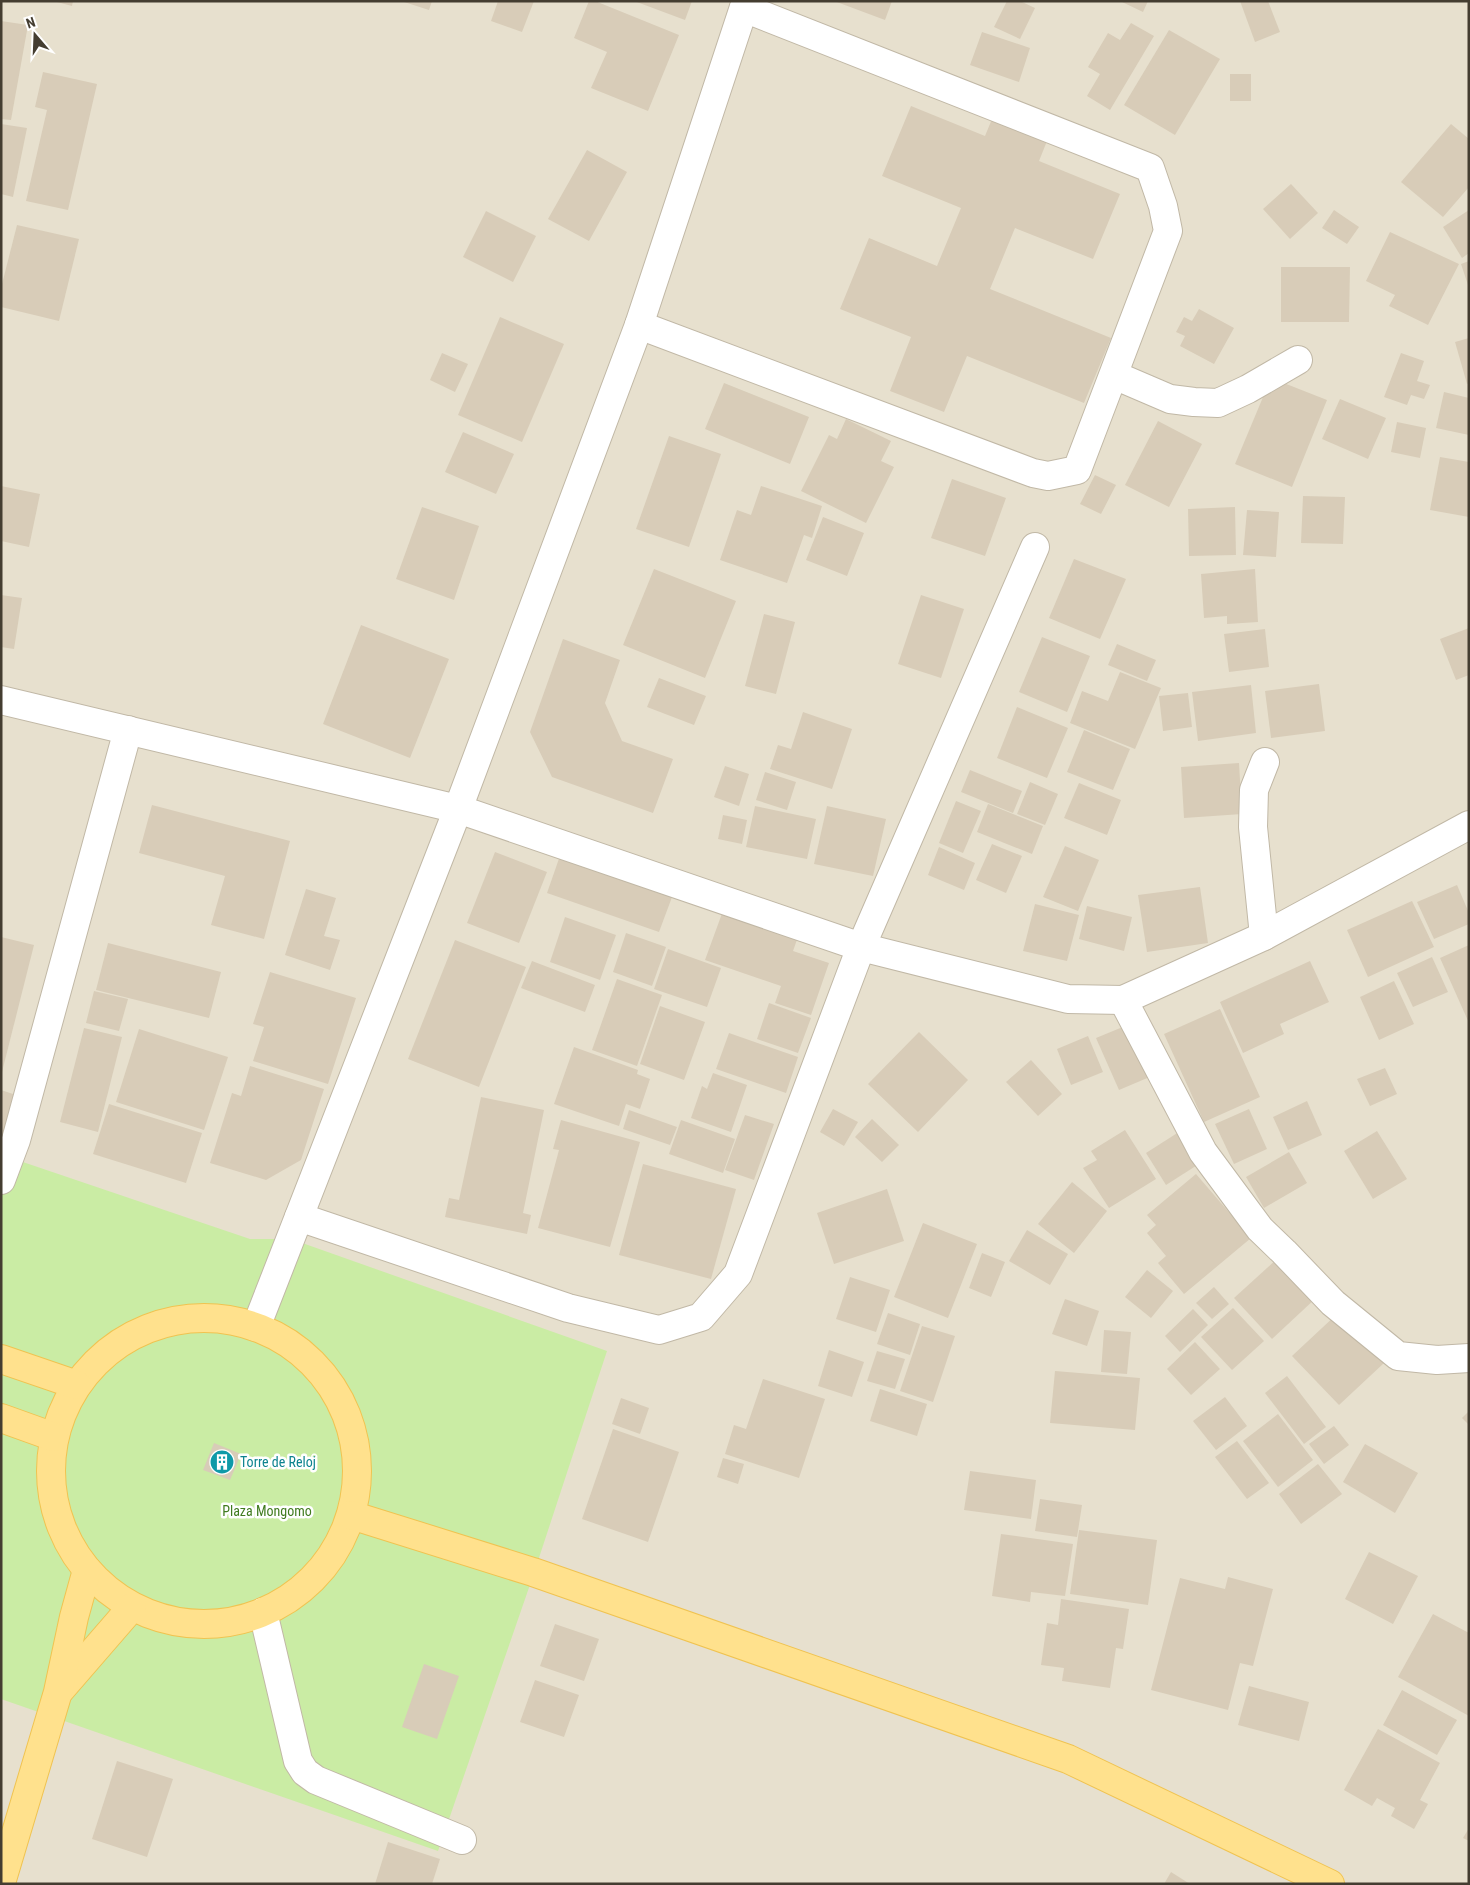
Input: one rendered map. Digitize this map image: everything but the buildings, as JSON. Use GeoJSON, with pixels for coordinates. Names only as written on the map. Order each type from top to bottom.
{"type":"FeatureCollection","features":[{"type":"Feature","properties":{"kind":"main road"},"geometry":{"type":"LineString","coordinates":[[217,1318],[256,1327],[297,1349],[330,1382],[351,1424],[358,1469],[351,1515],[332,1556],[302,1589],[263,1612],[219,1624],[174,1621],[132,1606],[108,1590],[87,1570],[67,1541],[55,1508],[50,1472],[54,1437],[64,1410],[78,1385],[104,1355],[138,1333],[177,1321],[217,1318]]}},
{"type":"Feature","properties":{"kind":"main road"},"geometry":{"type":"LineString","coordinates":[[1,1359],[78,1385]]}},
{"type":"Feature","properties":{"kind":"main road"},"geometry":{"type":"LineString","coordinates":[[1,1418],[54,1437]]}},
{"type":"Feature","properties":{"kind":"main road"},"geometry":{"type":"LineString","coordinates":[[351,1515],[533,1572],[1068,1759],[1330,1884]]}},
{"type":"Feature","properties":{"kind":"main road"},"geometry":{"type":"LineString","coordinates":[[1,1883],[58,1692],[74,1617],[87,1570]]}},
{"type":"Feature","properties":{"kind":"main road"},"geometry":{"type":"LineString","coordinates":[[58,1692],[132,1606]]}},
{"type":"Feature","properties":{"kind":"street"},"geometry":{"type":"LineString","coordinates":[[256,1327],[458,809],[639,325],[745,4],[1150,168],[1163,206],[1168,231],[1078,470],[1048,476],[1033,474],[639,325]]}},
{"type":"Feature","properties":{"kind":"street"},"geometry":{"type":"LineString","coordinates":[[1114,375],[1170,399],[1218,403],[1248,389],[1298,360]]}},
{"type":"Feature","properties":{"kind":"street"},"geometry":{"type":"LineString","coordinates":[[299,1217],[568,1308],[632,1324],[659,1330],[701,1317],[738,1274],[861,947],[1035,547]]}},
{"type":"Feature","properties":{"kind":"street"},"geometry":{"type":"LineString","coordinates":[[1,700],[458,809],[861,947],[1068,999],[1123,1000],[1264,936],[1369,881],[1469,825]]}},
{"type":"Feature","properties":{"kind":"street"},"geometry":{"type":"LineString","coordinates":[[1,1180],[16,1140],[128,730]]}},
{"type":"Feature","properties":{"kind":"street"},"geometry":{"type":"LineString","coordinates":[[1264,936],[1253,827],[1254,790],[1265,762]]}},
{"type":"Feature","properties":{"kind":"street"},"geometry":{"type":"LineString","coordinates":[[1123,1000],[1203,1152],[1260,1229],[1333,1303],[1398,1356],[1437,1360],[1469,1358]]}},
{"type":"Feature","properties":{"kind":"street"},"geometry":{"type":"LineString","coordinates":[[263,1612],[298,1761],[305,1772],[316,1780],[462,1840]]}},
{"type":"Feature","properties":{"kind":"shaded area"},"geometry":{"type":"Polygon","coordinates":[[[1,1],[1469,1],[1469,1884],[1,1884],[1,1]]]}},
{"type":"Feature","properties":{"kind":"green space","name":"Plaza Mongomo"},"geometry":{"type":"Polygon","coordinates":[[[14,1159],[250,1239],[291,1239],[607,1351],[533,1576],[438,1851],[1,1699],[1,1196],[14,1159]]]}},
{"type":"Feature","properties":{"kind":"place","name":"Torre de Reloj"},"geometry":{"type":"Point","coordinates":[222,1462]}}]}
